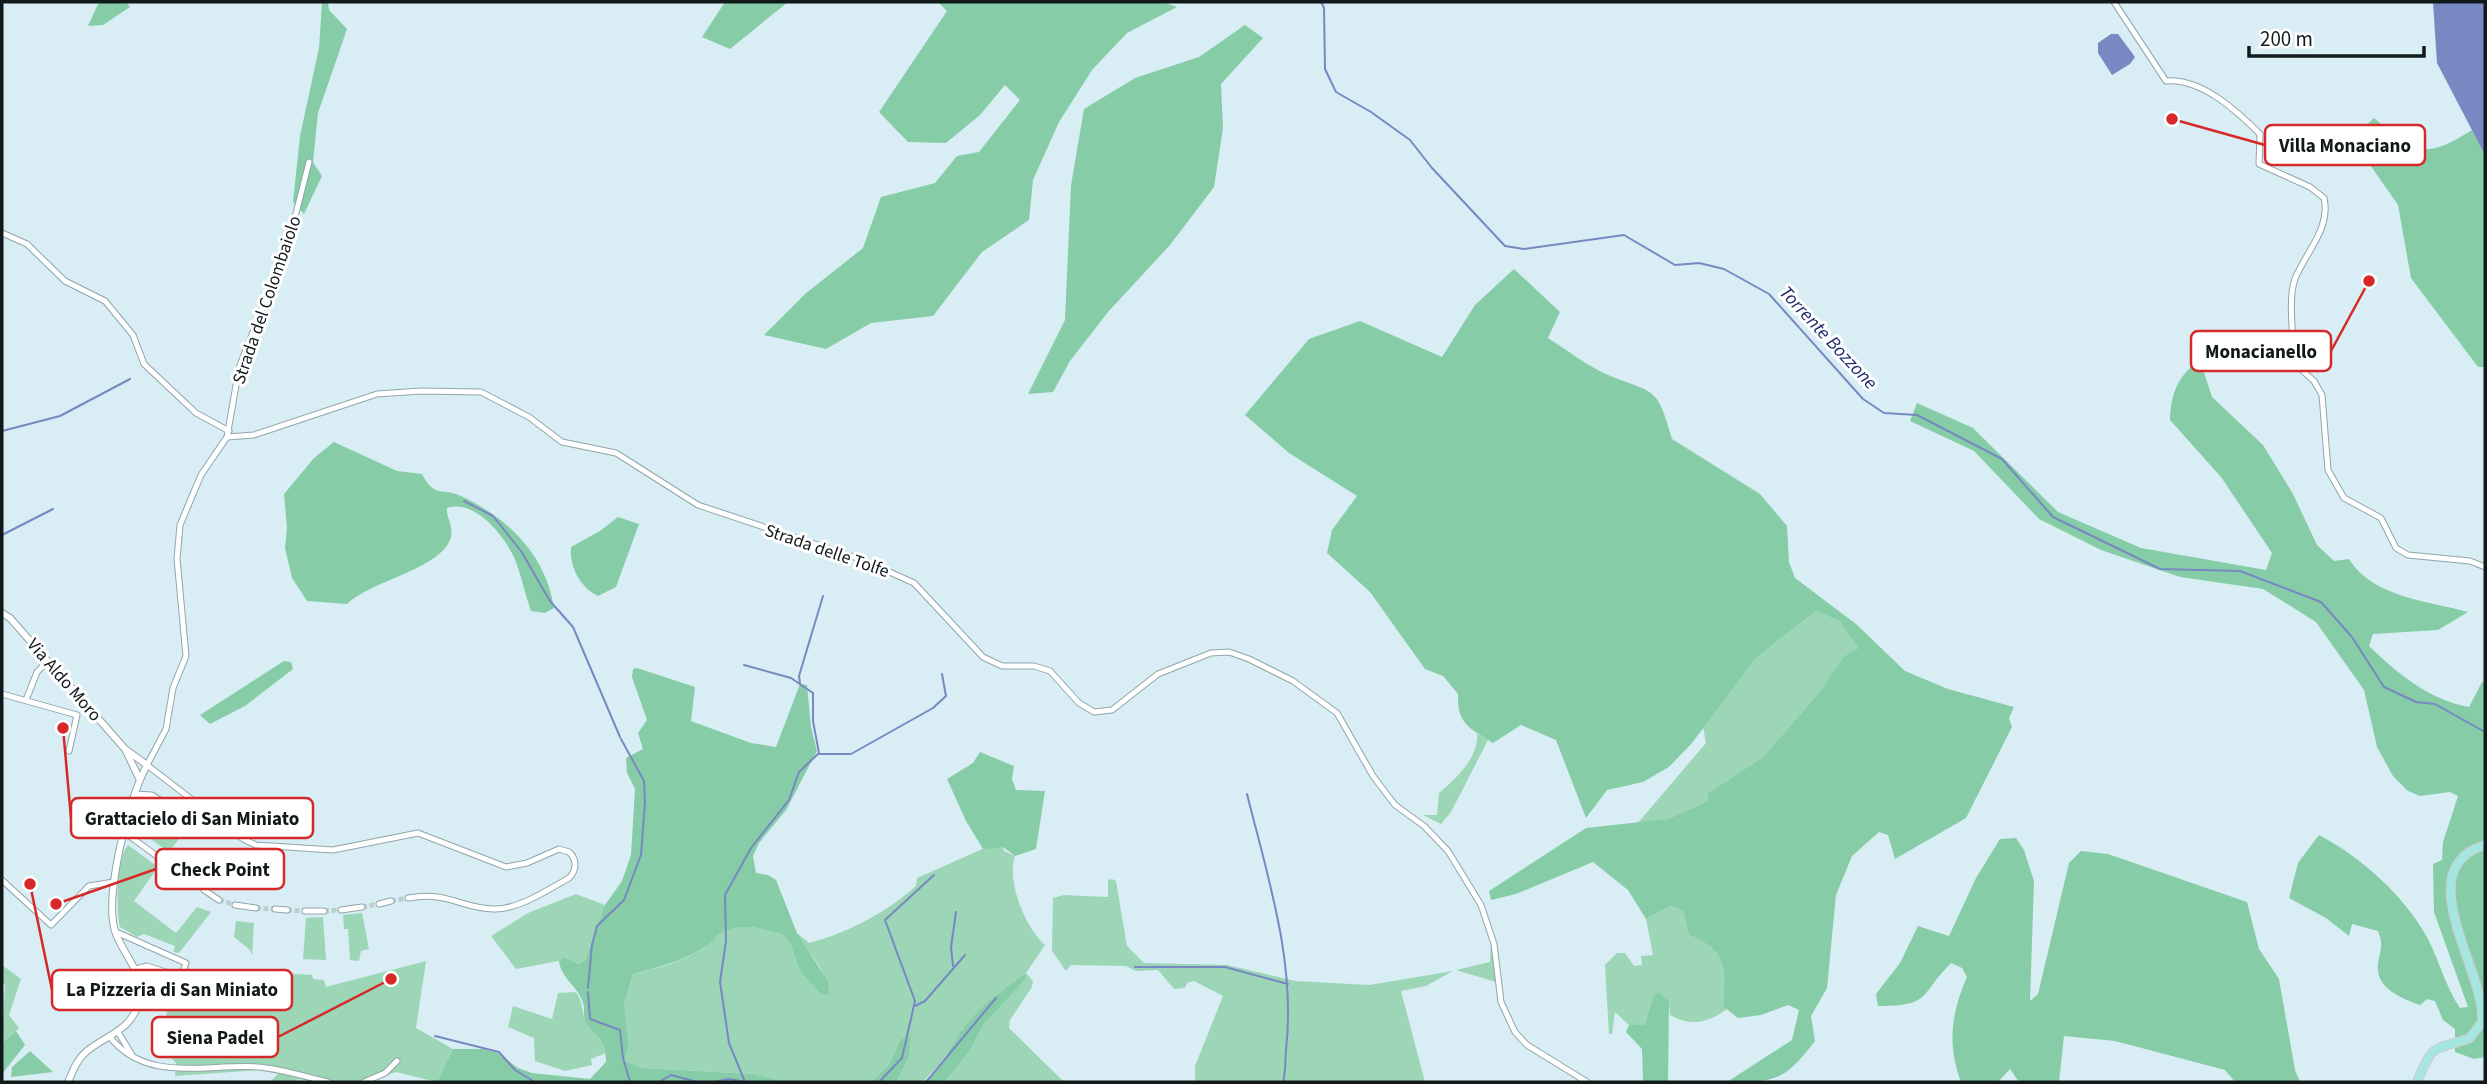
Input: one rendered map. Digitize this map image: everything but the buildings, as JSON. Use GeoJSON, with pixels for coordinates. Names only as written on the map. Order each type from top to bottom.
{"type":"FeatureCollection","features":[{"type":"Feature","properties":{"kind":"main road"},"geometry":{"type":"LineString","coordinates":[[2417,1082],[2428,1055],[2435,1048],[2470,1038],[2481,1024],[2482,1009],[2450,891],[2460,862],[2472,850],[2485,845]]}},
{"type":"Feature","properties":{"kind":"street"},"geometry":{"type":"LineString","coordinates":[[2114,2],[2166,81],[2178,80],[2207,91],[2260,134],[2259,164],[2310,187],[2324,198],[2325,211],[2320,230],[2294,279],[2294,355],[2295,364],[2314,381],[2322,395],[2328,470],[2339,493],[2350,502],[2381,518],[2396,548],[2408,555],[2470,561],[2485,567]]}},
{"type":"Feature","properties":{"kind":"street","name":"Strada del Colombaiolo"},"geometry":{"type":"LineString","coordinates":[[228,434],[239,368],[290,237],[309,162]]}},
{"type":"Feature","properties":{"kind":"street"},"geometry":{"type":"LineString","coordinates":[[2,233],[27,244],[65,281],[105,301],[133,335],[144,364],[196,413],[228,434],[201,475],[180,525],[177,559],[186,656],[173,688],[166,729],[139,778],[114,882],[116,932],[136,969],[140,984],[138,1003],[132,1018],[118,1032],[83,1055],[68,1082]]}},
{"type":"Feature","properties":{"kind":"street","name":"Strada delle Tolfe"},"geometry":{"type":"LineString","coordinates":[[228,434],[250,436],[377,394],[421,391],[481,392],[529,417],[562,442],[616,453],[698,505],[863,560],[914,583],[983,657],[1002,666],[1034,666],[1050,671],[1079,703],[1094,712],[1112,710],[1158,674],[1211,653],[1229,652],[1250,659],[1293,681],[1337,713],[1373,776],[1395,805],[1424,826],[1448,851],[1481,905],[1494,944],[1501,1002],[1515,1032],[1527,1045],[1587,1082]]}},
{"type":"Feature","properties":{"kind":"street","name":"Via Aldo Moro"},"geometry":{"type":"LineString","coordinates":[[2,613],[10,618],[125,749],[147,765]]}},
{"type":"Feature","properties":{"kind":"street"},"geometry":{"type":"LineString","coordinates":[[26,701],[37,672],[47,662]]}},
{"type":"Feature","properties":{"kind":"street"},"geometry":{"type":"LineString","coordinates":[[2,694],[77,715],[69,751]]}},
{"type":"Feature","properties":{"kind":"street","name":"Via Aldo Moro"},"geometry":{"type":"LineString","coordinates":[[125,749],[139,778]]}},
{"type":"Feature","properties":{"kind":"street"},"geometry":{"type":"LineString","coordinates":[[147,765],[243,839],[256,845],[333,850],[416,833],[503,866],[527,863],[559,849],[567,850],[574,857],[574,868],[569,878],[505,908],[487,908],[437,895],[408,898]]}},
{"type":"Feature","properties":{"kind":"street"},"geometry":{"type":"LineString","coordinates":[[135,794],[152,795],[186,816],[192,814],[198,805]]}},
{"type":"Feature","properties":{"kind":"street"},"geometry":{"type":"LineString","coordinates":[[124,832],[165,862]]}},
{"type":"Feature","properties":{"kind":"street"},"geometry":{"type":"LineString","coordinates":[[181,873],[190,880]]}},
{"type":"Feature","properties":{"kind":"street"},"geometry":{"type":"LineString","coordinates":[[2,880],[51,925],[89,886],[114,882]]}},
{"type":"Feature","properties":{"kind":"street"},"geometry":{"type":"LineString","coordinates":[[204,890],[219,900]]}},
{"type":"Feature","properties":{"kind":"street"},"geometry":{"type":"LineString","coordinates":[[379,904],[391,901]]}},
{"type":"Feature","properties":{"kind":"street"},"geometry":{"type":"LineString","coordinates":[[235,905],[256,908]]}},
{"type":"Feature","properties":{"kind":"street"},"geometry":{"type":"LineString","coordinates":[[341,909],[362,907]]}},
{"type":"Feature","properties":{"kind":"street"},"geometry":{"type":"LineString","coordinates":[[275,909],[287,910]]}},
{"type":"Feature","properties":{"kind":"street"},"geometry":{"type":"LineString","coordinates":[[305,911],[324,911]]}},
{"type":"Feature","properties":{"kind":"street"},"geometry":{"type":"LineString","coordinates":[[116,932],[186,963],[181,977],[147,966],[136,969]]}},
{"type":"Feature","properties":{"kind":"street"},"geometry":{"type":"LineString","coordinates":[[123,947],[134,941]]}},
{"type":"Feature","properties":{"kind":"street"},"geometry":{"type":"LineString","coordinates":[[118,1032],[136,1060]]}},
{"type":"Feature","properties":{"kind":"street"},"geometry":{"type":"LineString","coordinates":[[110,1037],[121,1050],[136,1060],[165,1072],[259,1067],[328,1082]]}},
{"type":"Feature","properties":{"kind":"street"},"geometry":{"type":"LineString","coordinates":[[364,1082],[385,1073],[397,1061]]}},
{"type":"Feature","properties":{"kind":"green space"},"geometry":{"type":"Polygon","coordinates":[[[99,2],[126,2],[130,7],[103,25],[88,26],[99,2]]]}},
{"type":"Feature","properties":{"kind":"green space"},"geometry":{"type":"Polygon","coordinates":[[[322,2],[328,2],[329,10],[347,29],[318,113],[313,162],[322,176],[304,214],[293,202],[300,136],[319,48],[322,2]]]}},
{"type":"Feature","properties":{"kind":"green space"},"geometry":{"type":"Polygon","coordinates":[[[725,2],[788,2],[730,49],[702,37],[725,2]]]}},
{"type":"Feature","properties":{"kind":"green space"},"geometry":{"type":"Polygon","coordinates":[[[938,2],[1163,2],[1177,7],[1127,33],[1092,70],[1059,122],[1033,180],[1029,220],[982,252],[933,316],[871,323],[826,349],[764,335],[805,294],[863,248],[881,197],[935,183],[957,156],[979,152],[1020,100],[1005,85],[980,115],[946,143],[908,142],[879,112],[947,11],[938,2]]]}},
{"type":"Feature","properties":{"kind":"green space"},"geometry":{"type":"Polygon","coordinates":[[[1245,25],[1263,38],[1221,84],[1223,128],[1214,187],[1170,245],[1108,312],[1070,361],[1053,392],[1028,394],[1065,320],[1071,185],[1084,109],[1135,78],[1199,57],[1245,25]]]}},
{"type":"Feature","properties":{"kind":"green space"},"geometry":{"type":"Polygon","coordinates":[[[2374,118],[2410,146],[2420,149],[2442,146],[2472,130],[2485,155],[2485,367],[2478,367],[2411,278],[2398,205],[2352,139],[2374,118]]]}},
{"type":"Feature","properties":{"kind":"green space"},"geometry":{"type":"Polygon","coordinates":[[[1514,269],[1560,312],[1548,338],[1585,363],[1652,394],[1662,409],[1672,439],[1760,494],[1787,526],[1789,562],[1795,578],[1856,624],[1905,671],[1948,689],[2014,707],[2009,718],[2012,727],[1966,818],[1895,859],[1888,835],[1879,832],[1852,856],[1836,895],[1827,988],[1811,1016],[1815,1041],[1787,1072],[1769,1080],[1727,1082],[1792,1040],[1799,1010],[1788,1005],[1761,1015],[1738,1018],[1723,1006],[1722,962],[1711,948],[1689,935],[1683,910],[1670,906],[1646,919],[1628,890],[1593,862],[1516,894],[1491,900],[1489,891],[1586,828],[1668,819],[1708,801],[1708,793],[1763,757],[1818,694],[1844,656],[1859,648],[1839,621],[1816,611],[1755,659],[1692,743],[1669,767],[1643,782],[1607,790],[1586,818],[1556,740],[1521,725],[1493,743],[1471,729],[1462,719],[1458,694],[1443,676],[1425,669],[1370,592],[1327,553],[1332,530],[1357,496],[1289,453],[1245,415],[1309,339],[1360,321],[1442,357],[1475,305],[1514,269]]]}},
{"type":"Feature","properties":{"kind":"green space"},"geometry":{"type":"Polygon","coordinates":[[[2200,360],[2212,397],[2263,445],[2293,494],[2317,545],[2334,561],[2349,559],[2359,572],[2386,590],[2468,612],[2438,630],[2373,634],[2369,646],[2414,684],[2454,703],[2469,707],[2482,682],[2485,682],[2485,1057],[2474,1059],[2455,1052],[2455,1029],[2443,1020],[2435,1001],[2427,999],[2420,1005],[2385,986],[2378,972],[2381,944],[2378,931],[2352,924],[2349,936],[2326,918],[2289,898],[2298,863],[2319,835],[2335,844],[2381,879],[2407,907],[2428,939],[2455,1000],[2460,1008],[2468,1007],[2434,912],[2433,864],[2442,860],[2443,842],[2458,796],[2450,792],[2420,796],[2408,791],[2393,776],[2377,747],[2364,690],[2316,622],[2263,589],[2180,577],[2101,550],[2039,519],[1974,451],[1910,421],[1917,403],[1973,428],[2058,512],[2141,548],[2266,570],[2272,553],[2221,477],[2170,420],[2177,386],[2186,372],[2200,360]]]}},
{"type":"Feature","properties":{"kind":"green space"},"geometry":{"type":"Polygon","coordinates":[[[334,442],[397,471],[422,474],[435,490],[454,493],[494,515],[522,540],[533,555],[543,571],[554,608],[545,613],[531,611],[516,562],[506,542],[479,515],[458,507],[447,508],[452,531],[450,540],[432,559],[372,588],[347,604],[307,601],[292,578],[285,548],[287,528],[284,494],[314,458],[334,442]]]}},
{"type":"Feature","properties":{"kind":"green space"},"geometry":{"type":"Polygon","coordinates":[[[618,517],[639,524],[616,587],[598,596],[586,588],[577,576],[571,547],[600,531],[618,517]]]}},
{"type":"Feature","properties":{"kind":"green space"},"geometry":{"type":"Polygon","coordinates":[[[1816,611],[1839,621],[1860,648],[1844,656],[1818,694],[1763,757],[1708,793],[1708,801],[1668,819],[1637,824],[1706,743],[1703,727],[1755,659],[1816,611]]]}},
{"type":"Feature","properties":{"kind":"green space"},"geometry":{"type":"Polygon","coordinates":[[[284,661],[291,662],[293,669],[245,706],[210,724],[200,715],[284,661]]]}},
{"type":"Feature","properties":{"kind":"green space"},"geometry":{"type":"Polygon","coordinates":[[[633,669],[695,687],[691,721],[751,743],[776,747],[800,684],[807,685],[811,727],[817,751],[786,810],[759,843],[753,856],[756,873],[776,880],[797,933],[828,981],[829,994],[822,995],[799,970],[790,943],[782,934],[753,927],[737,927],[718,934],[712,942],[692,954],[633,974],[624,1004],[629,1045],[625,1061],[643,1068],[753,1074],[787,1082],[437,1082],[453,1049],[483,1049],[498,1053],[518,1068],[532,1073],[590,1079],[606,1062],[604,1046],[588,1026],[581,997],[563,973],[559,961],[565,957],[578,964],[585,960],[605,905],[622,881],[631,855],[635,789],[627,773],[626,758],[643,749],[638,733],[647,720],[632,677],[633,669]]]}},
{"type":"Feature","properties":{"kind":"green space"},"geometry":{"type":"Polygon","coordinates":[[[1477,734],[1488,740],[1451,812],[1441,824],[1423,815],[1437,815],[1439,793],[1470,759],[1477,743],[1477,734]]]}},
{"type":"Feature","properties":{"kind":"green space"},"geometry":{"type":"Polygon","coordinates":[[[980,752],[1014,766],[1012,779],[1016,790],[1045,791],[1036,849],[1015,856],[1003,847],[983,849],[966,821],[947,779],[973,763],[980,752]]]}},
{"type":"Feature","properties":{"kind":"green space"},"geometry":{"type":"Polygon","coordinates":[[[141,801],[149,803],[172,821],[178,817],[193,820],[169,852],[139,831],[136,834],[134,831],[132,817],[141,801]]]}},
{"type":"Feature","properties":{"kind":"green space"},"geometry":{"type":"Polygon","coordinates":[[[2016,838],[2024,850],[2034,881],[2030,1001],[2038,994],[2069,863],[2081,851],[2108,854],[2247,902],[2259,949],[2279,979],[2295,1070],[2300,1082],[2235,1082],[2225,1070],[2115,1041],[2064,1036],[2059,1082],[2019,1082],[2010,1069],[1998,1082],[1961,1082],[1954,1055],[1953,1029],[1957,1003],[1967,977],[1962,968],[1951,963],[1923,996],[1908,1004],[1878,1006],[1876,994],[1900,963],[1918,926],[1949,936],[1976,878],[2000,839],[2016,838]]]}},
{"type":"Feature","properties":{"kind":"green space"},"geometry":{"type":"Polygon","coordinates":[[[128,845],[158,867],[134,901],[176,933],[197,907],[211,912],[179,953],[173,952],[175,946],[144,934],[137,937],[120,927],[119,872],[128,845]]]}},
{"type":"Feature","properties":{"kind":"green space"},"geometry":{"type":"Polygon","coordinates":[[[987,847],[1003,847],[1004,851],[1015,856],[1013,878],[1020,904],[1031,928],[1045,945],[1026,973],[1033,981],[1032,987],[1010,1020],[1009,1028],[1064,1082],[945,1082],[969,1052],[984,1024],[1025,975],[963,1029],[951,1051],[923,1082],[896,1082],[909,1057],[900,1040],[890,1063],[871,1082],[787,1082],[753,1074],[643,1068],[625,1061],[629,1045],[624,1004],[633,974],[692,955],[712,942],[718,934],[737,927],[753,927],[782,934],[790,943],[799,970],[829,994],[821,970],[797,933],[809,943],[852,927],[905,896],[916,886],[917,878],[987,847]]]}},
{"type":"Feature","properties":{"kind":"green space"},"geometry":{"type":"Polygon","coordinates":[[[1108,880],[1116,881],[1127,946],[1144,963],[1227,965],[1295,981],[1369,985],[1453,971],[1426,986],[1401,991],[1425,1082],[1195,1082],[1195,1066],[1223,996],[1194,981],[1187,983],[1185,988],[1174,989],[1158,970],[1136,971],[1126,966],[1071,965],[1066,971],[1052,951],[1053,898],[1064,895],[1108,897],[1108,880]]]}},
{"type":"Feature","properties":{"kind":"green space"},"geometry":{"type":"Polygon","coordinates":[[[576,894],[605,905],[585,960],[577,964],[566,957],[559,961],[516,969],[491,936],[528,913],[576,894]]]}},
{"type":"Feature","properties":{"kind":"green space"},"geometry":{"type":"Polygon","coordinates":[[[1670,906],[1683,910],[1689,935],[1711,948],[1722,962],[1723,1006],[1727,1009],[1713,1018],[1692,1022],[1670,1015],[1669,1002],[1652,999],[1645,1025],[1629,1025],[1615,1012],[1612,1034],[1609,1034],[1605,965],[1617,953],[1625,953],[1634,966],[1642,965],[1641,956],[1653,955],[1646,919],[1670,906]]]}},
{"type":"Feature","properties":{"kind":"green space"},"geometry":{"type":"Polygon","coordinates":[[[362,913],[369,949],[361,951],[359,961],[350,960],[348,929],[344,929],[343,915],[362,913]]]}},
{"type":"Feature","properties":{"kind":"green space"},"geometry":{"type":"Polygon","coordinates":[[[323,917],[326,960],[303,959],[306,918],[323,917]]]}},
{"type":"Feature","properties":{"kind":"green space"},"geometry":{"type":"Polygon","coordinates":[[[236,921],[254,923],[252,956],[250,950],[234,937],[236,921]]]}},
{"type":"Feature","properties":{"kind":"green space"},"geometry":{"type":"Polygon","coordinates":[[[1491,944],[1496,982],[1456,970],[1490,962],[1491,944]]]}},
{"type":"Feature","properties":{"kind":"green space"},"geometry":{"type":"Polygon","coordinates":[[[426,961],[416,1028],[453,1049],[437,1082],[396,1072],[361,1081],[335,1082],[297,1079],[298,1082],[270,1082],[278,1074],[259,1070],[175,1076],[176,1063],[163,1049],[170,978],[209,985],[249,979],[250,971],[312,975],[313,979],[324,980],[326,987],[426,961]]]}},
{"type":"Feature","properties":{"kind":"green space"},"geometry":{"type":"Polygon","coordinates":[[[2,965],[21,979],[9,1015],[19,1028],[2,1043],[5,984],[2,983],[2,965]]]}},
{"type":"Feature","properties":{"kind":"green space"},"geometry":{"type":"Polygon","coordinates":[[[1025,974],[1025,979],[984,1024],[969,1052],[945,1082],[925,1082],[937,1071],[958,1036],[977,1013],[1025,974]]]}},
{"type":"Feature","properties":{"kind":"green space"},"geometry":{"type":"Polygon","coordinates":[[[576,992],[585,1019],[603,1043],[606,1053],[591,1059],[592,1065],[565,1071],[535,1061],[534,1038],[508,1027],[513,1006],[552,1019],[558,993],[576,992]]]}},
{"type":"Feature","properties":{"kind":"green space"},"geometry":{"type":"Polygon","coordinates":[[[1658,992],[1669,1002],[1668,1082],[1643,1082],[1642,1049],[1626,1032],[1629,1025],[1645,1025],[1652,999],[1658,992]]]}},
{"type":"Feature","properties":{"kind":"green space"},"geometry":{"type":"Polygon","coordinates":[[[16,1031],[25,1045],[2,1074],[2,1043],[16,1031]]]}},
{"type":"Feature","properties":{"kind":"green space"},"geometry":{"type":"Polygon","coordinates":[[[910,1036],[909,1057],[896,1082],[871,1082],[890,1063],[900,1040],[910,1036]]]}},
{"type":"Feature","properties":{"kind":"green space"},"geometry":{"type":"Polygon","coordinates":[[[30,1051],[53,1072],[11,1077],[12,1067],[30,1051]]]}},
{"type":"Feature","properties":{"kind":"water"},"geometry":{"type":"Polygon","coordinates":[[[2433,2],[2485,2],[2485,155],[2437,63],[2433,2]]]}},
{"type":"Feature","properties":{"kind":"water"},"geometry":{"type":"Polygon","coordinates":[[[2111,34],[2118,34],[2135,57],[2130,64],[2112,75],[2098,53],[2098,43],[2111,34]]]}},
{"type":"Feature","properties":{"kind":"waterway","name":"Torrente Bozzone"},"geometry":{"type":"LineString","coordinates":[[1321,2],[1324,8],[1325,69],[1336,92],[1371,112],[1410,140],[1432,168],[1505,246],[1524,249],[1624,235],[1675,265],[1699,263],[1724,269],[1769,294],[1863,399],[1884,413],[1917,415],[2002,459],[2053,517],[2160,569],[2240,571],[2321,602],[2352,637],[2384,687],[2416,702],[2435,704],[2485,732]]}},
{"type":"Feature","properties":{"kind":"waterway"},"geometry":{"type":"LineString","coordinates":[[2,431],[60,416],[130,379]]}},
{"type":"Feature","properties":{"kind":"waterway"},"geometry":{"type":"LineString","coordinates":[[464,501],[493,516],[521,551],[550,601],[573,627],[620,737]]}},
{"type":"Feature","properties":{"kind":"waterway"},"geometry":{"type":"LineString","coordinates":[[2,535],[53,509]]}},
{"type":"Feature","properties":{"kind":"waterway"},"geometry":{"type":"LineString","coordinates":[[800,683],[799,676],[823,596]]}},
{"type":"Feature","properties":{"kind":"waterway"},"geometry":{"type":"LineString","coordinates":[[744,665],[791,678],[813,693],[813,721],[819,753],[799,772],[789,800],[751,848],[725,895],[726,941],[720,982],[729,1043],[745,1082]]}},
{"type":"Feature","properties":{"kind":"waterway"},"geometry":{"type":"LineString","coordinates":[[818,754],[851,754],[933,708],[946,696],[942,674]]}},
{"type":"Feature","properties":{"kind":"waterway"},"geometry":{"type":"LineString","coordinates":[[588,988],[592,945],[597,926],[624,900],[641,855],[644,781],[621,739]]}},
{"type":"Feature","properties":{"kind":"waterway"},"geometry":{"type":"LineString","coordinates":[[1247,794],[1284,953],[1288,1017],[1283,1082]]}},
{"type":"Feature","properties":{"kind":"waterway"},"geometry":{"type":"LineString","coordinates":[[879,1082],[902,1058],[915,1001],[885,920],[934,875]]}},
{"type":"Feature","properties":{"kind":"waterway"},"geometry":{"type":"LineString","coordinates":[[953,966],[951,947],[956,912]]}},
{"type":"Feature","properties":{"kind":"waterway"},"geometry":{"type":"LineString","coordinates":[[915,1006],[925,1001],[965,955]]}},
{"type":"Feature","properties":{"kind":"waterway"},"geometry":{"type":"LineString","coordinates":[[1135,967],[1225,967],[1288,984]]}},
{"type":"Feature","properties":{"kind":"waterway"},"geometry":{"type":"LineString","coordinates":[[588,992],[590,1019],[620,1030],[623,1058],[630,1082]]}},
{"type":"Feature","properties":{"kind":"waterway"},"geometry":{"type":"LineString","coordinates":[[926,1082],[996,998]]}},
{"type":"Feature","properties":{"kind":"waterway"},"geometry":{"type":"LineString","coordinates":[[435,1036],[499,1052],[515,1070],[535,1082]]}},
{"type":"Feature","properties":{"kind":"waterway"},"geometry":{"type":"LineString","coordinates":[[659,1082],[671,1075],[697,1082]]}},
{"type":"Feature","properties":{"kind":"waterway"},"geometry":{"type":"LineString","coordinates":[[714,1082],[729,1079],[746,1082]]}},
{"type":"Feature","properties":{"kind":"tunnel"},"geometry":{"type":"LineString","coordinates":[[165,862],[181,873]]}},
{"type":"Feature","properties":{"kind":"tunnel"},"geometry":{"type":"LineString","coordinates":[[190,880],[204,890]]}},
{"type":"Feature","properties":{"kind":"tunnel"},"geometry":{"type":"LineString","coordinates":[[391,901],[408,898]]}},
{"type":"Feature","properties":{"kind":"tunnel"},"geometry":{"type":"LineString","coordinates":[[219,900],[235,905]]}},
{"type":"Feature","properties":{"kind":"tunnel"},"geometry":{"type":"LineString","coordinates":[[362,907],[379,904]]}},
{"type":"Feature","properties":{"kind":"tunnel"},"geometry":{"type":"LineString","coordinates":[[256,908],[275,909]]}},
{"type":"Feature","properties":{"kind":"tunnel"},"geometry":{"type":"LineString","coordinates":[[287,910],[305,911]]}},
{"type":"Feature","properties":{"kind":"tunnel"},"geometry":{"type":"LineString","coordinates":[[324,911],[341,910]]}},
{"type":"Feature","properties":{"kind":"place","name":"Villa Monaciano"},"geometry":{"type":"Point","coordinates":[2172,119]}},
{"type":"Feature","properties":{"kind":"place","name":"Monacianello"},"geometry":{"type":"Point","coordinates":[2369,281]}},
{"type":"Feature","properties":{"kind":"place","name":"Grattacielo di San Miniato"},"geometry":{"type":"Point","coordinates":[63,728]}},
{"type":"Feature","properties":{"kind":"place","name":"La Pizzeria di San Miniato"},"geometry":{"type":"Point","coordinates":[30,884]}},
{"type":"Feature","properties":{"kind":"place","name":"Check Point"},"geometry":{"type":"Point","coordinates":[56,904]}},
{"type":"Feature","properties":{"kind":"place","name":"Siena Padel"},"geometry":{"type":"Point","coordinates":[391,979]}}]}
